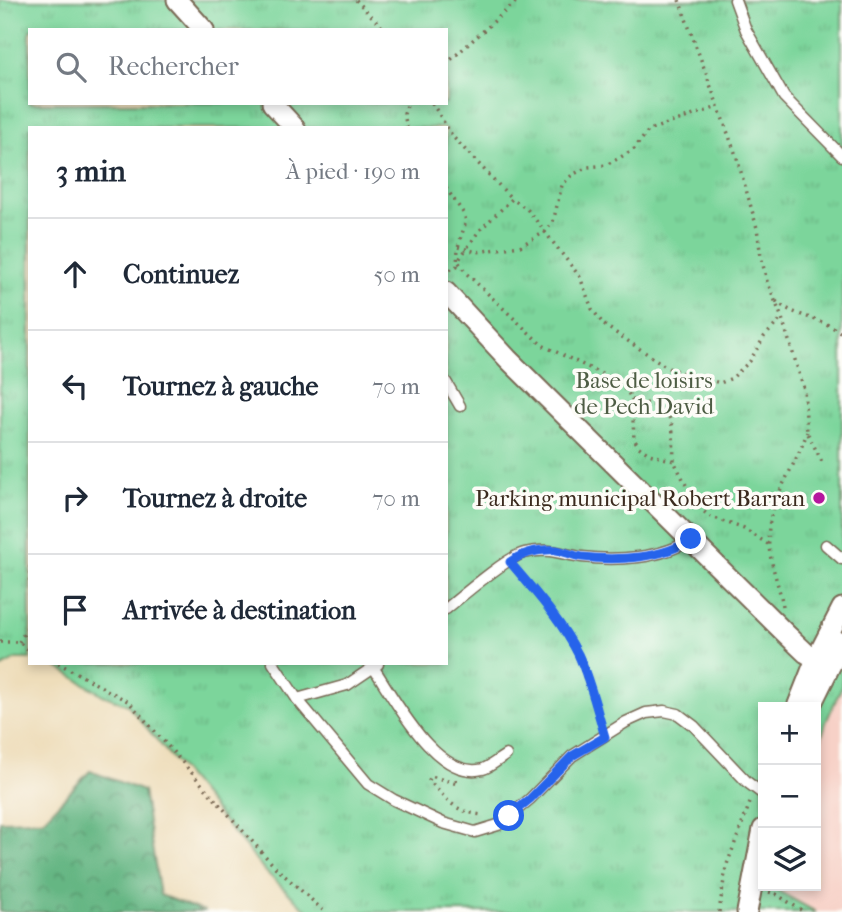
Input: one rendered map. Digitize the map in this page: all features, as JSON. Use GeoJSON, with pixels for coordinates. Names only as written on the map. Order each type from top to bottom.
{"type":"FeatureCollection","features":[{"type":"Feature","properties":{"kind":"street"},"geometry":{"type":"LineString","coordinates":[[177,0],[202,28]]}},
{"type":"Feature","properties":{"kind":"street"},"geometry":{"type":"LineString","coordinates":[[274,105],[293,126]]}},
{"type":"Feature","properties":{"kind":"street"},"geometry":{"type":"LineString","coordinates":[[448,294],[508,359],[785,633],[823,663]]}},
{"type":"Feature","properties":{"kind":"street"},"geometry":{"type":"LineString","coordinates":[[811,702],[842,608]]}},
{"type":"Feature","properties":{"kind":"street"},"geometry":{"type":"LineString","coordinates":[[800,702],[823,663],[842,642]]}},
{"type":"Feature","properties":{"kind":"street"},"geometry":{"type":"LineString","coordinates":[[747,912],[758,852]]}},
{"type":"Feature","properties":{"kind":"lane"},"geometry":{"type":"LineString","coordinates":[[735,0],[746,30],[784,97],[842,156]]}},
{"type":"Feature","properties":{"kind":"lane"},"geometry":{"type":"LineString","coordinates":[[448,385],[460,406]]}},
{"type":"Feature","properties":{"kind":"lane"},"geometry":{"type":"LineString","coordinates":[[448,608],[522,553],[555,550],[579,557],[618,560],[681,546],[691,539]]}},
{"type":"Feature","properties":{"kind":"lane"},"geometry":{"type":"LineString","coordinates":[[826,545],[842,559]]}},
{"type":"Feature","properties":{"kind":"lane"},"geometry":{"type":"LineString","coordinates":[[274,665],[298,699],[368,784],[394,800],[443,823],[475,832],[498,825],[530,799],[572,756],[626,722],[646,713],[664,711],[678,714],[694,726],[758,791]]}},
{"type":"Feature","properties":{"kind":"lane"},"geometry":{"type":"LineString","coordinates":[[298,699],[347,685],[376,665],[427,747],[454,767],[482,769],[506,755]]}},
{"type":"Feature","properties":{"kind":"path"},"geometry":{"type":"LineString","coordinates":[[356,0],[383,28]]}},
{"type":"Feature","properties":{"kind":"path"},"geometry":{"type":"LineString","coordinates":[[448,62],[518,0]]}},
{"type":"Feature","properties":{"kind":"path"},"geometry":{"type":"LineString","coordinates":[[679,0],[737,158],[757,228],[761,257],[804,389],[807,432],[823,464]]}},
{"type":"Feature","properties":{"kind":"path"},"geometry":{"type":"LineString","coordinates":[[407,105],[404,114],[407,126]]}},
{"type":"Feature","properties":{"kind":"path"},"geometry":{"type":"LineString","coordinates":[[433,105],[446,126]]}},
{"type":"Feature","properties":{"kind":"path"},"geometry":{"type":"LineString","coordinates":[[458,247],[477,252],[520,246],[545,232],[553,222],[562,185],[572,175],[588,167],[606,165],[621,157],[634,149],[649,130],[718,107]]}},
{"type":"Feature","properties":{"kind":"path"},"geometry":{"type":"LineString","coordinates":[[448,129],[512,199],[527,209],[580,277],[592,309],[604,325],[670,369],[720,383],[732,378],[750,361],[764,337],[782,318]]}},
{"type":"Feature","properties":{"kind":"path"},"geometry":{"type":"LineString","coordinates":[[448,191],[466,221],[458,247],[458,261],[467,274],[541,345],[610,378],[627,391],[632,400],[634,439],[639,447],[649,454],[674,461]]}},
{"type":"Feature","properties":{"kind":"path"},"geometry":{"type":"LineString","coordinates":[[448,271],[457,266],[465,249],[479,231],[512,199]]}},
{"type":"Feature","properties":{"kind":"path"},"geometry":{"type":"LineString","coordinates":[[775,299],[785,309],[834,327],[842,334]]}},
{"type":"Feature","properties":{"kind":"path"},"geometry":{"type":"LineString","coordinates":[[632,400],[662,408],[671,417],[674,461],[696,505],[709,516],[744,529],[768,544]]}},
{"type":"Feature","properties":{"kind":"path"},"geometry":{"type":"LineString","coordinates":[[783,616],[781,596],[772,569],[768,544],[772,511],[807,432]]}},
{"type":"Feature","properties":{"kind":"path"},"geometry":{"type":"LineString","coordinates":[[510,562],[552,613],[577,654],[592,691],[605,737]]}},
{"type":"Feature","properties":{"kind":"path"},"geometry":{"type":"LineString","coordinates":[[19,642],[28,627]]}},
{"type":"Feature","properties":{"kind":"path"},"geometry":{"type":"LineString","coordinates":[[0,642],[19,642],[28,649]]}},
{"type":"Feature","properties":{"kind":"path"},"geometry":{"type":"LineString","coordinates":[[62,665],[129,702],[275,867],[325,912]]}},
{"type":"Feature","properties":{"kind":"path"},"geometry":{"type":"LineString","coordinates":[[454,767],[457,784],[431,776],[429,780],[449,803],[464,812],[509,816]]}},
{"type":"Feature","properties":{"kind":"path"},"geometry":{"type":"LineString","coordinates":[[719,912],[726,867],[758,794]]}},
{"type":"Feature","properties":{"kind":"path"},"geometry":{"type":"LineString","coordinates":[[750,888],[776,894],[804,912]]}},
{"type":"Feature","properties":{"kind":"shaded area"},"geometry":{"type":"Polygon","coordinates":[[[842,686],[842,912],[816,912],[777,891],[821,891],[821,740],[842,686]]]}},
{"type":"Feature","properties":{"kind":"green space","name":"Base de loisirs de Pech David"},"geometry":{"type":"Polygon","coordinates":[[[0,0],[842,0],[842,686],[821,740],[821,702],[758,702],[758,891],[778,891],[816,912],[309,912],[266,872],[128,705],[103,695],[54,665],[448,665],[448,126],[28,126],[28,659],[16,659],[0,668],[0,0]]]}},
{"type":"Feature","properties":{"kind":"green space"},"geometry":{"type":"Polygon","coordinates":[[[90,771],[143,791],[160,895],[205,912],[0,912],[0,821],[43,820],[90,771]]]}},
{"type":"Feature","properties":{"kind":"place","name":"Parking municipal Robert Barran"},"geometry":{"type":"Point","coordinates":[819,498]}},
{"type":"Feature","properties":{"kind":"route"},"geometry":{"type":"LineString","coordinates":[[509,816],[530,799],[572,756],[605,737],[592,691],[577,654],[552,613],[510,562],[522,553],[555,550],[579,557],[618,560],[681,546],[691,539]]}}]}
